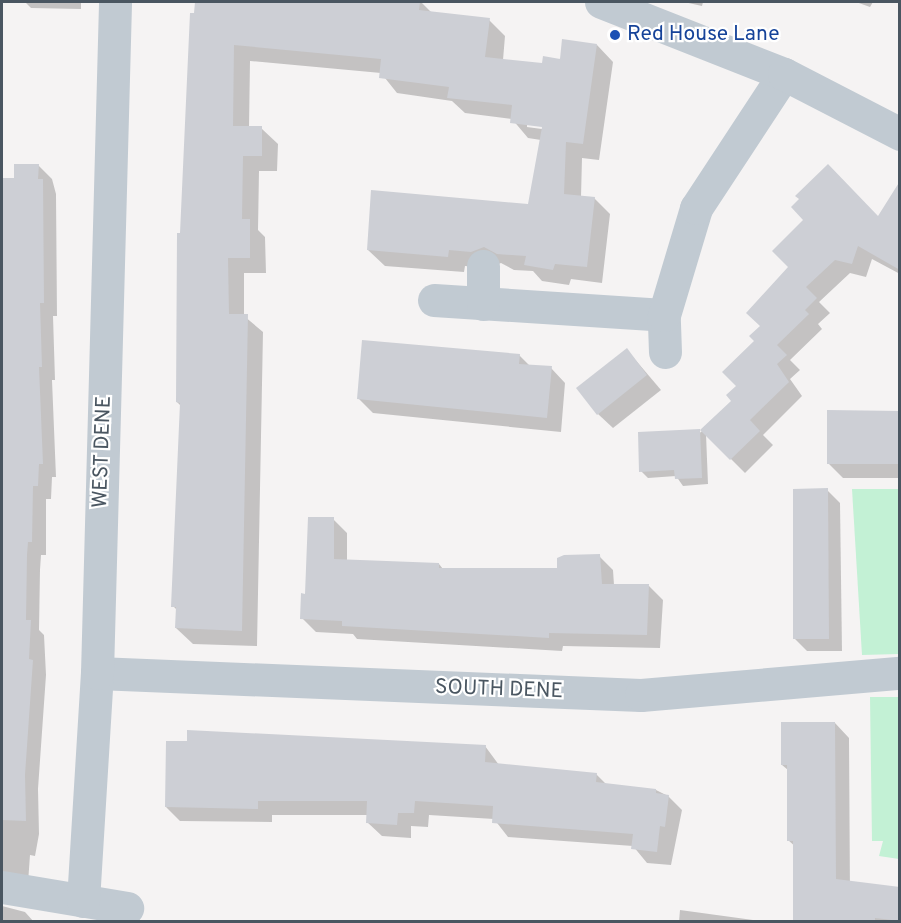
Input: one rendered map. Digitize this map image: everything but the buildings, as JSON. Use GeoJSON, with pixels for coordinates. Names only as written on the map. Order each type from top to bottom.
{"type":"FeatureCollection","features":[{"type":"Feature","properties":{"kind":"street","name":"WEST DENE"},"geometry":{"type":"LineString","coordinates":[[82,902],[97,673],[115,2]]}},
{"type":"Feature","properties":{"kind":"street"},"geometry":{"type":"LineString","coordinates":[[601,2],[784,74],[900,134]]}},
{"type":"Feature","properties":{"kind":"street"},"geometry":{"type":"LineString","coordinates":[[665,352],[664,315],[696,208],[784,74]]}},
{"type":"Feature","properties":{"kind":"street"},"geometry":{"type":"LineString","coordinates":[[483,266],[483,304]]}},
{"type":"Feature","properties":{"kind":"street"},"geometry":{"type":"LineString","coordinates":[[434,300],[664,315]]}},
{"type":"Feature","properties":{"kind":"street","name":"SOUTH DENE"},"geometry":{"type":"LineString","coordinates":[[97,673],[641,695],[900,673]]}},
{"type":"Feature","properties":{"kind":"street"},"geometry":{"type":"LineString","coordinates":[[2,888],[127,908]]}},
{"type":"Feature","properties":{"kind":"green space"},"geometry":{"type":"Polygon","coordinates":[[[852,489],[899,489],[899,654],[862,655],[852,489]]]}},
{"type":"Feature","properties":{"kind":"green space"},"geometry":{"type":"Polygon","coordinates":[[[870,697],[899,697],[899,859],[879,856],[883,841],[872,841],[870,697]]]}},
{"type":"Feature","properties":{"kind":"place","name":"Red House Lane"},"geometry":{"type":"Point","coordinates":[615,35]}}]}
